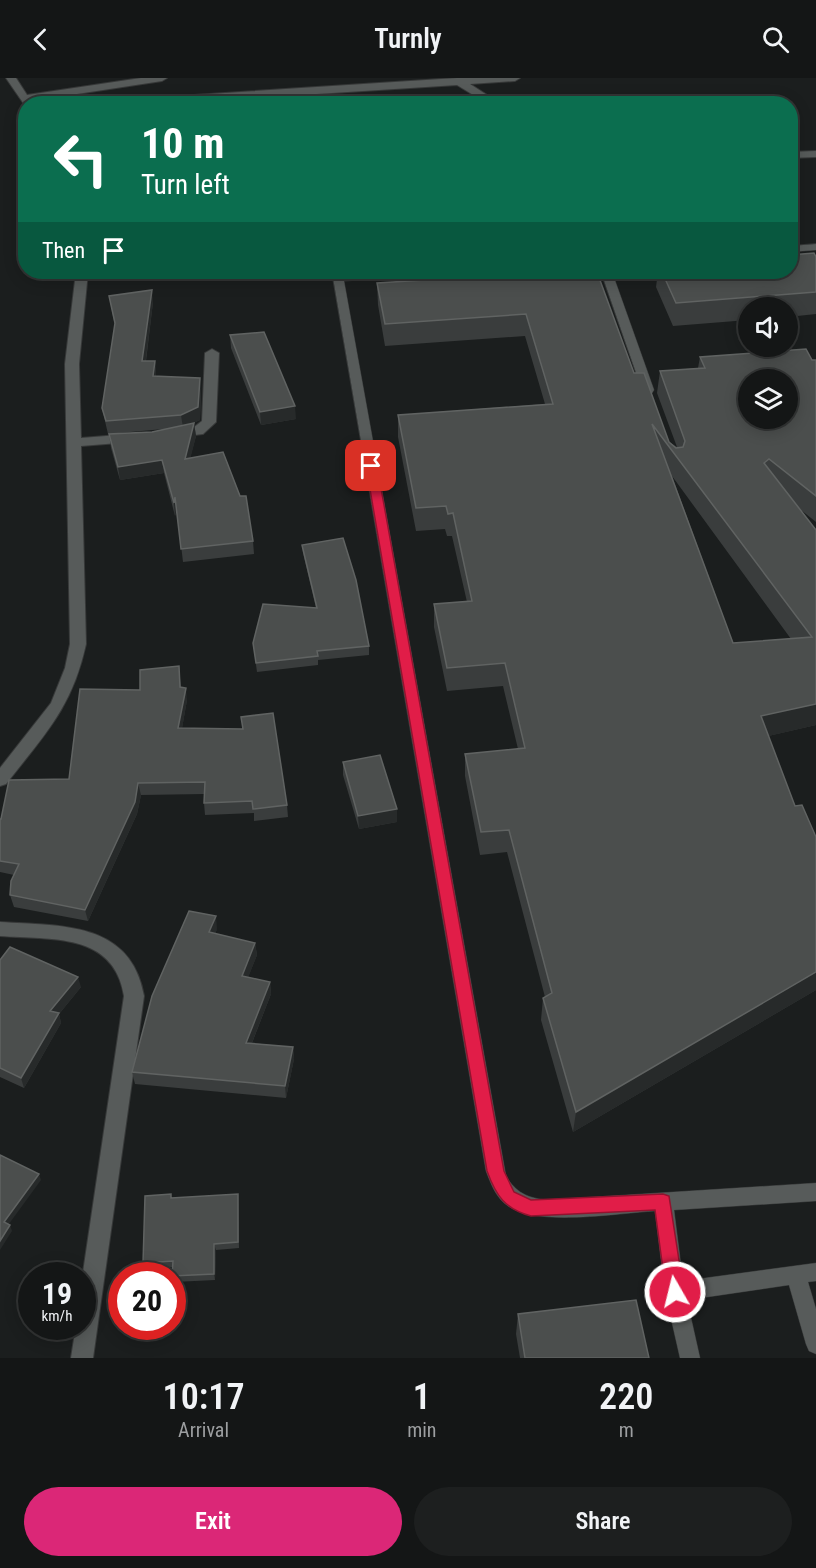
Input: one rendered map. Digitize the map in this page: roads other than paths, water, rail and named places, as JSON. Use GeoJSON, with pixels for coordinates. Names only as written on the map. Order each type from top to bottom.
{"type":"FeatureCollection","features":[{"type":"Feature","properties":{"kind":"street"},"geometry":{"type":"LineString","coordinates":[[11,78],[23,96]]}},
{"type":"Feature","properties":{"kind":"street"},"geometry":{"type":"LineString","coordinates":[[56,96],[162,78]]}},
{"type":"Feature","properties":{"kind":"street"},"geometry":{"type":"LineString","coordinates":[[220,96],[516,78]]}},
{"type":"Feature","properties":{"kind":"street"},"geometry":{"type":"LineString","coordinates":[[457,80],[483,96]]}},
{"type":"Feature","properties":{"kind":"street"},"geometry":{"type":"LineString","coordinates":[[798,155],[816,154]]}},
{"type":"Feature","properties":{"kind":"street"},"geometry":{"type":"LineString","coordinates":[[0,780],[48,723],[62,700],[72,674],[78,644],[72,364],[81,279]]}},
{"type":"Feature","properties":{"kind":"street"},"geometry":{"type":"LineString","coordinates":[[72,443],[196,432],[204,428],[209,422],[212,354]]}},
{"type":"Feature","properties":{"kind":"street"},"geometry":{"type":"LineString","coordinates":[[0,929],[90,940],[107,946],[122,960],[130,977],[134,996],[82,1358]]}},
{"type":"Feature","properties":{"kind":"lane"},"geometry":{"type":"LineString","coordinates":[[798,248],[816,247]]}},
{"type":"Feature","properties":{"kind":"lane"},"geometry":{"type":"LineString","coordinates":[[339,279],[495,1171],[508,1197],[519,1205],[531,1208],[816,1192]]}},
{"type":"Feature","properties":{"kind":"lane"},"geometry":{"type":"LineString","coordinates":[[609,279],[652,400]]}},
{"type":"Feature","properties":{"kind":"lane"},"geometry":{"type":"LineString","coordinates":[[663,1202],[675,1292],[690,1358]]}},
{"type":"Feature","properties":{"kind":"lane"},"geometry":{"type":"LineString","coordinates":[[675,1292],[816,1272]]}},
{"type":"Feature","properties":{"kind":"lane"},"geometry":{"type":"LineString","coordinates":[[796,1275],[816,1344]]}}]}
